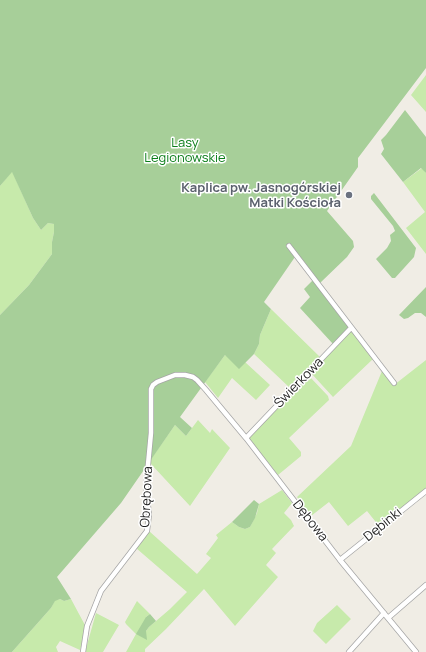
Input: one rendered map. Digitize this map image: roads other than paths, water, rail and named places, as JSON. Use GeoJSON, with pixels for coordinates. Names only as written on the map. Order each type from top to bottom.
{"type":"FeatureCollection","features":[{"type":"Feature","properties":{"kind":"street"},"geometry":{"type":"LineString","coordinates":[[289,246],[394,383]]}},
{"type":"Feature","properties":{"kind":"street","name":"Świerkowa"},"geometry":{"type":"LineString","coordinates":[[246,438],[351,328]]}},
{"type":"Feature","properties":{"kind":"street","name":"Obrębowa"},"geometry":{"type":"LineString","coordinates":[[82,652],[87,626],[99,596],[110,578],[144,536],[147,530],[149,515],[147,480],[151,433],[152,385],[175,375],[185,375],[193,377],[206,390]]}},
{"type":"Feature","properties":{"kind":"street","name":"Dębowa"},"geometry":{"type":"LineString","coordinates":[[206,390],[246,438],[340,560],[416,652]]}},
{"type":"Feature","properties":{"kind":"street","name":"Dębinki"},"geometry":{"type":"LineString","coordinates":[[340,560],[426,491]]}},
{"type":"Feature","properties":{"kind":"street"},"geometry":{"type":"LineString","coordinates":[[388,618],[426,585]]}},
{"type":"Feature","properties":{"kind":"street"},"geometry":{"type":"LineString","coordinates":[[349,652],[384,613]]}},
{"type":"Feature","properties":{"kind":"place","name":"Kaplica pw. Jasnogórskiej Matki Kościoła"},"geometry":{"type":"Point","coordinates":[349,195]}},
{"type":"Feature","properties":{"kind":"park label","name":"Lasy Legionowskie"},"geometry":{"type":"Point","coordinates":[185,150]}}]}
